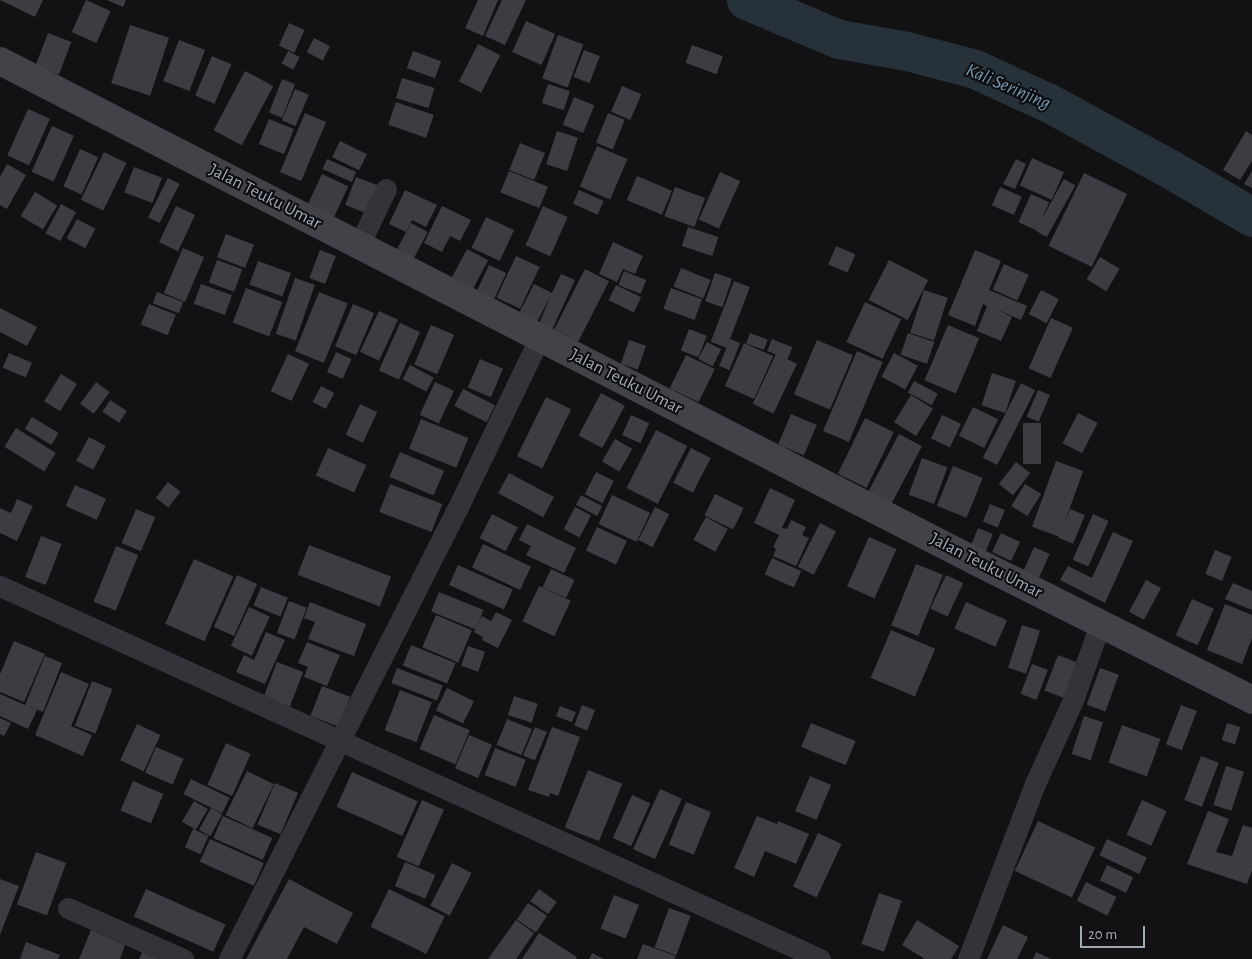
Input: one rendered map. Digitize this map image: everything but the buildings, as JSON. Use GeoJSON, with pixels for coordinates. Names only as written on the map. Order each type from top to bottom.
{"type":"FeatureCollection","features":[{"type":"Feature","properties":{"kind":"main road","name":"Jalan Teuku Umar"},"geometry":{"type":"LineString","coordinates":[[0,61],[1252,700]]}},
{"type":"Feature","properties":{"kind":"street"},"geometry":{"type":"LineString","coordinates":[[359,244],[386,189]]}},
{"type":"Feature","properties":{"kind":"street"},"geometry":{"type":"LineString","coordinates":[[229,959],[460,503],[540,338]]}},
{"type":"Feature","properties":{"kind":"street"},"geometry":{"type":"LineString","coordinates":[[0,586],[820,959]]}},
{"type":"Feature","properties":{"kind":"street"},"geometry":{"type":"LineString","coordinates":[[968,959],[1034,786],[1073,700],[1100,624]]}},
{"type":"Feature","properties":{"kind":"street"},"geometry":{"type":"LineString","coordinates":[[68,908],[183,959]]}},
{"type":"Feature","properties":{"kind":"waterway","name":"Kali Serinjing"},"geometry":{"type":"LineString","coordinates":[[746,0],[839,39],[907,51],[975,69],[1049,103],[1170,169],[1252,217]]}}]}
